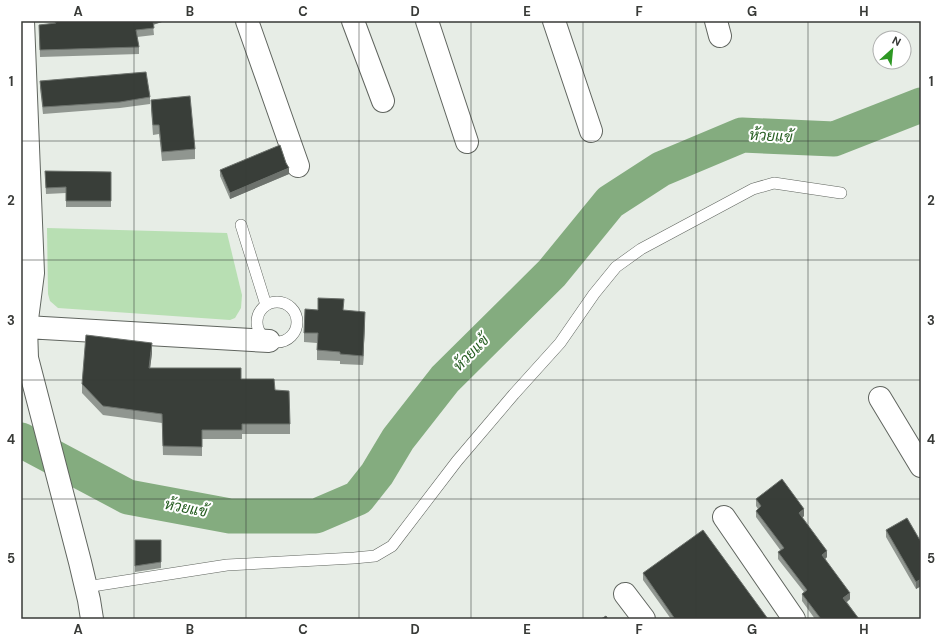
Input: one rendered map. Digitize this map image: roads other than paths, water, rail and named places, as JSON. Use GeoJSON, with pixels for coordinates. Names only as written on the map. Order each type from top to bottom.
{"type":"FeatureCollection","features":[{"type":"Feature","properties":{"kind":"street"},"geometry":{"type":"LineString","coordinates":[[22,21],[23,84],[33,273],[26,327],[27,358],[80,562],[92,619]]}},
{"type":"Feature","properties":{"kind":"street"},"geometry":{"type":"LineString","coordinates":[[247,21],[298,166]]}},
{"type":"Feature","properties":{"kind":"street"},"geometry":{"type":"LineString","coordinates":[[353,21],[383,101]]}},
{"type":"Feature","properties":{"kind":"street"},"geometry":{"type":"LineString","coordinates":[[428,21],[467,142]]}},
{"type":"Feature","properties":{"kind":"street"},"geometry":{"type":"LineString","coordinates":[[554,21],[591,131]]}},
{"type":"Feature","properties":{"kind":"street"},"geometry":{"type":"LineString","coordinates":[[26,327],[241,332],[269,341]]}},
{"type":"Feature","properties":{"kind":"street"},"geometry":{"type":"LineString","coordinates":[[880,398],[921,466]]}},
{"type":"Feature","properties":{"kind":"street"},"geometry":{"type":"LineString","coordinates":[[724,517],[794,619]]}},
{"type":"Feature","properties":{"kind":"street"},"geometry":{"type":"LineString","coordinates":[[625,594],[644,619]]}},
{"type":"Feature","properties":{"kind":"lane"},"geometry":{"type":"LineString","coordinates":[[86,588],[227,565],[375,556],[392,546],[457,461],[560,343],[594,294],[616,267],[641,249],[753,189],[774,182],[842,193]]}},
{"type":"Feature","properties":{"kind":"lane"},"geometry":{"type":"LineString","coordinates":[[241,225],[266,305]]}},
{"type":"Feature","properties":{"kind":"lane"},"geometry":{"type":"LineString","coordinates":[[241,332],[266,305],[272,302],[279,302],[285,303],[295,313],[297,327],[294,334],[290,339],[276,343],[263,338],[257,327],[256,321],[258,314]]}},
{"type":"Feature","properties":{"kind":"waterway","name":"ห้วยแข้"},"geometry":{"type":"LineString","coordinates":[[21,440],[128,497],[230,516],[316,516],[358,498],[377,474],[398,439],[445,379],[552,273],[610,202],[661,169],[742,135],[834,139],[921,105]]}}]}
